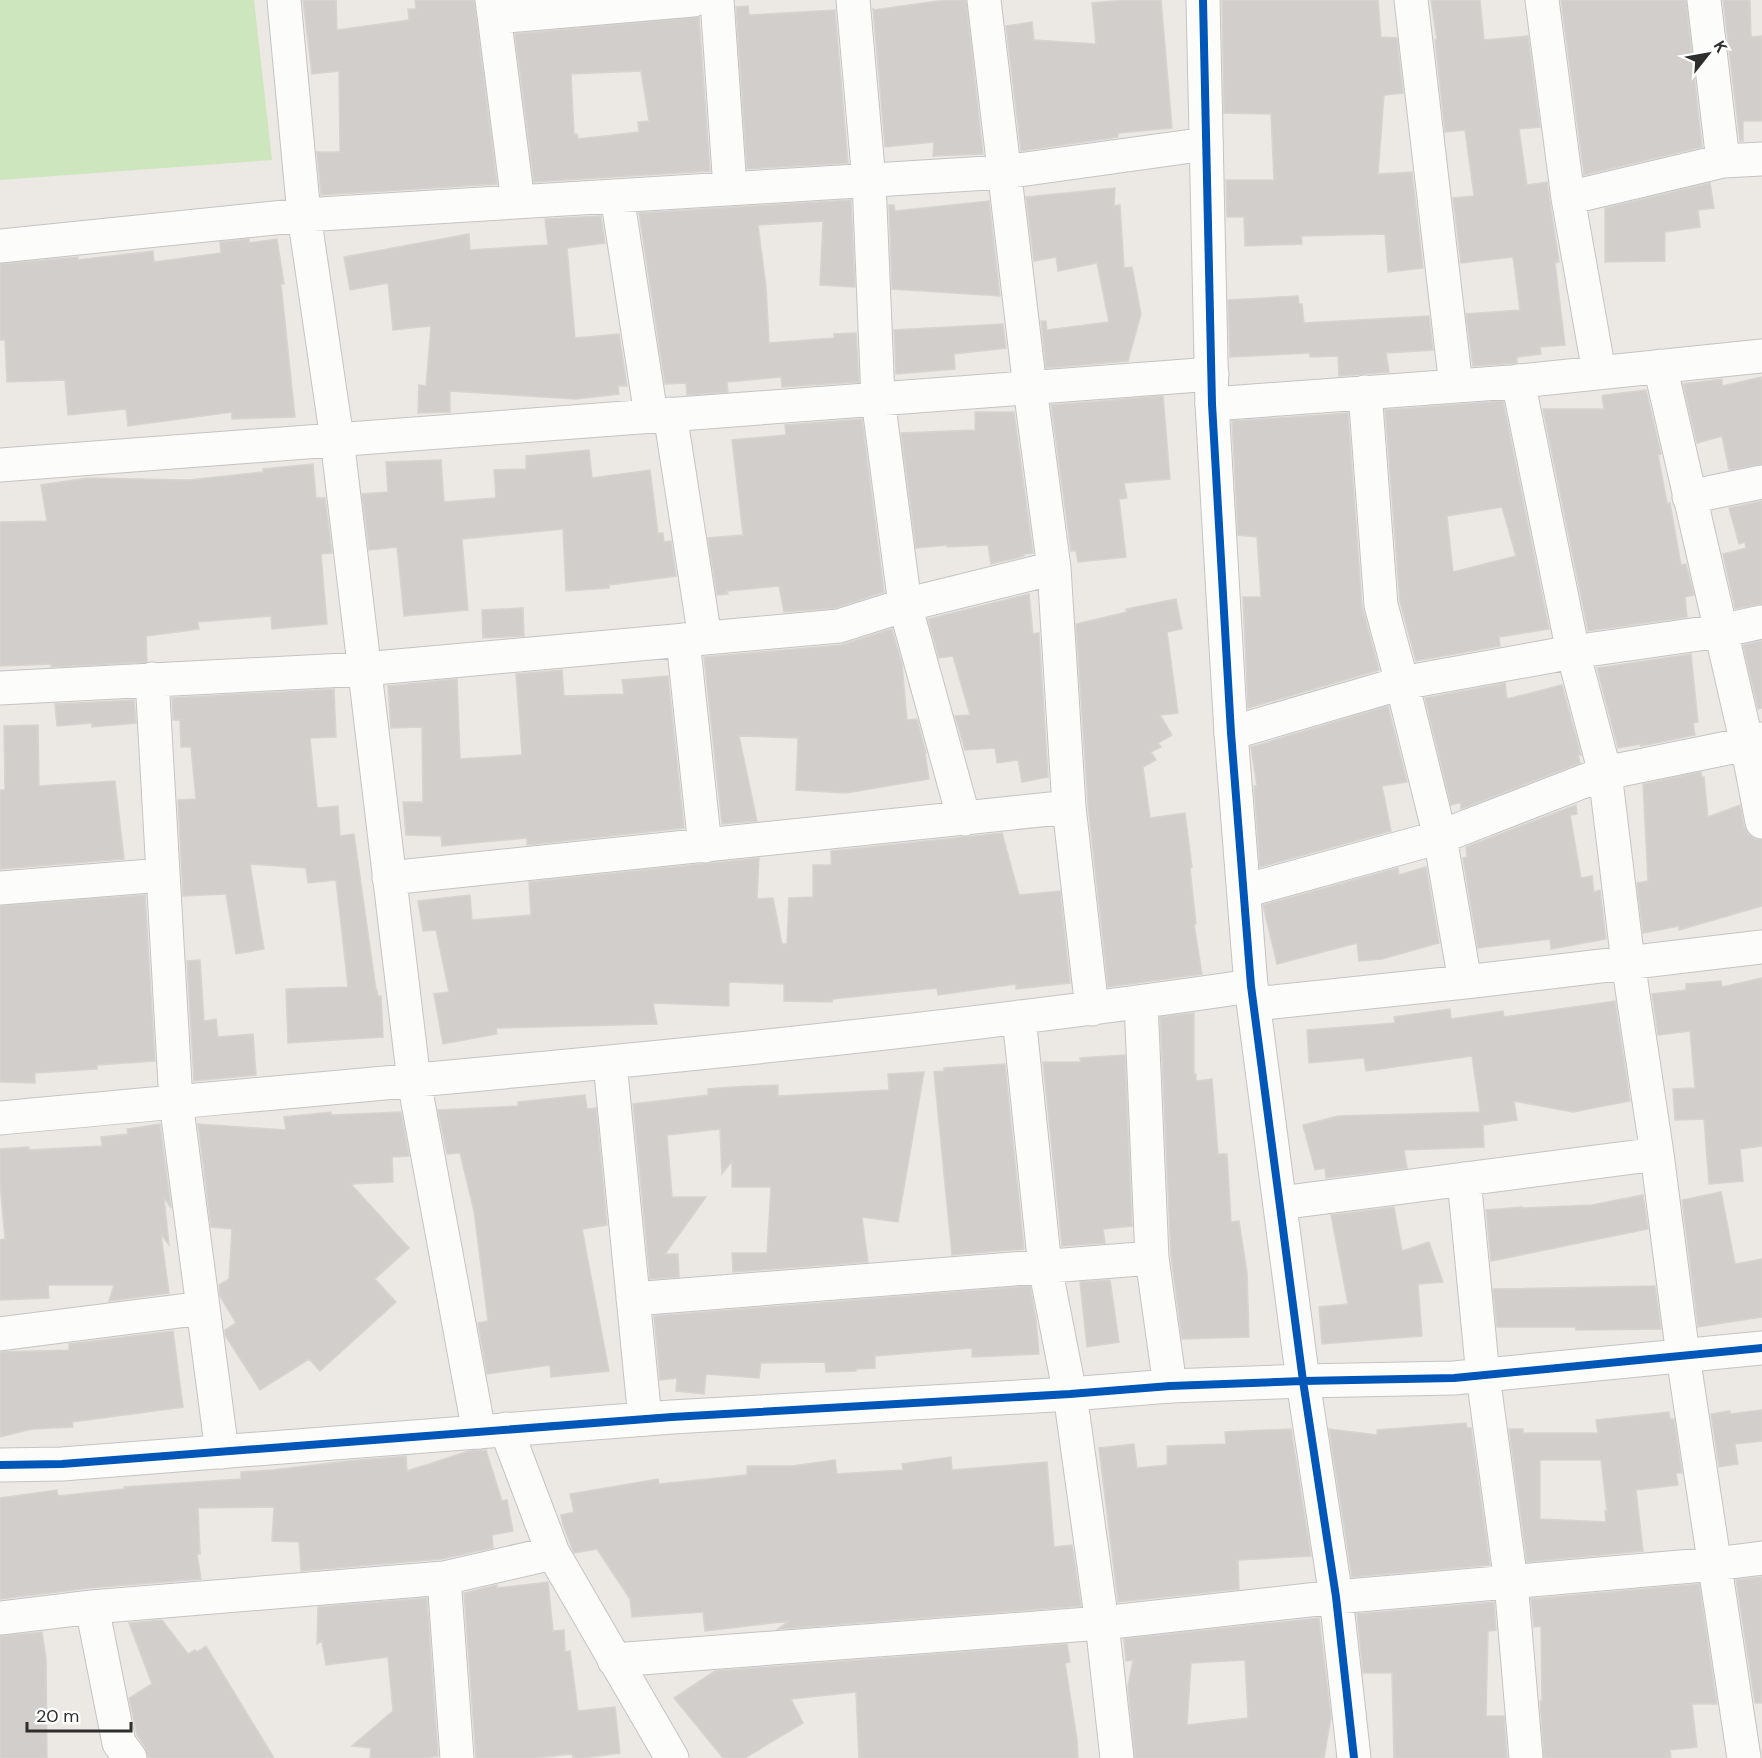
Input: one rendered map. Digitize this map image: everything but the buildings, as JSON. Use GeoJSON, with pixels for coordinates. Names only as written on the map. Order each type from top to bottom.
{"type":"FeatureCollection","features":[{"type":"Feature","properties":{"kind":"street"},"geometry":{"type":"LineString","coordinates":[[284,0],[304,215],[337,439],[414,1081],[492,1430],[553,1553],[672,1758]]}},
{"type":"Feature","properties":{"kind":"street"},"geometry":{"type":"LineString","coordinates":[[518,202],[494,8],[693,0]]}},
{"type":"Feature","properties":{"kind":"street"},"geometry":{"type":"LineString","coordinates":[[717,0],[730,188]]}},
{"type":"Feature","properties":{"kind":"street"},"geometry":{"type":"LineString","coordinates":[[853,0],[869,181],[878,399],[905,605],[964,819]]}},
{"type":"Feature","properties":{"kind":"street"},"geometry":{"type":"LineString","coordinates":[[984,0],[1030,388],[1054,568],[1069,807],[1092,1009]]}},
{"type":"Feature","properties":{"kind":"street"},"geometry":{"type":"LineString","coordinates":[[1203,0],[1212,389],[1231,733],[1252,995],[1303,1381],[1336,1597],[1354,1758]]}},
{"type":"Feature","properties":{"kind":"street"},"geometry":{"type":"LineString","coordinates":[[1411,0],[1456,386]]}},
{"type":"Feature","properties":{"kind":"street"},"geometry":{"type":"LineString","coordinates":[[1542,0],[1568,198],[1599,372]]}},
{"type":"Feature","properties":{"kind":"street"},"geometry":{"type":"LineString","coordinates":[[1704,0],[1723,161]]}},
{"type":"Feature","properties":{"kind":"street"},"geometry":{"type":"LineString","coordinates":[[0,246],[304,215],[1004,172],[1206,144]]}},
{"type":"Feature","properties":{"kind":"street"},"geometry":{"type":"LineString","coordinates":[[1568,198],[1723,161],[1762,159]]}},
{"type":"Feature","properties":{"kind":"street"},"geometry":{"type":"LineString","coordinates":[[617,196],[661,415],[694,639],[705,846]]}},
{"type":"Feature","properties":{"kind":"street"},"geometry":{"type":"LineString","coordinates":[[0,465],[1030,388],[1365,392],[1518,381],[1762,356]]}},
{"type":"Feature","properties":{"kind":"street"},"geometry":{"type":"LineString","coordinates":[[1660,366],[1720,631],[1754,741],[1762,822]]}},
{"type":"Feature","properties":{"kind":"street"},"geometry":{"type":"LineString","coordinates":[[1518,381],[1573,652],[1605,773],[1628,962],[1657,1154],[1683,1356],[1744,1758]]}},
{"type":"Feature","properties":{"kind":"street"},"geometry":{"type":"LineString","coordinates":[[1365,392],[1381,605],[1440,837],[1465,982]]}},
{"type":"Feature","properties":{"kind":"street"},"geometry":{"type":"LineString","coordinates":[[1689,497],[1762,482]]}},
{"type":"Feature","properties":{"kind":"street"},"geometry":{"type":"LineString","coordinates":[[0,688],[364,669],[839,626],[905,605],[1054,568]]}},
{"type":"Feature","properties":{"kind":"street"},"geometry":{"type":"LineString","coordinates":[[1231,733],[1402,683],[1573,652],[1720,631],[1762,622]]}},
{"type":"Feature","properties":{"kind":"street"},"geometry":{"type":"LineString","coordinates":[[152,679],[176,1102],[222,1452]]}},
{"type":"Feature","properties":{"kind":"street"},"geometry":{"type":"LineString","coordinates":[[1244,891],[1440,837],[1605,773],[1754,741]]}},
{"type":"Feature","properties":{"kind":"street"},"geometry":{"type":"LineString","coordinates":[[389,878],[1069,807]]}},
{"type":"Feature","properties":{"kind":"street"},"geometry":{"type":"LineString","coordinates":[[0,888],[163,875]]}},
{"type":"Feature","properties":{"kind":"street"},"geometry":{"type":"LineString","coordinates":[[0,1118],[610,1063],[1141,1002],[1465,982],[1762,947]]}},
{"type":"Feature","properties":{"kind":"street"},"geometry":{"type":"LineString","coordinates":[[1141,1002],[1152,1258],[1170,1386]]}},
{"type":"Feature","properties":{"kind":"street"},"geometry":{"type":"LineString","coordinates":[[1019,1017],[1045,1267],[1070,1394],[1102,1623],[1117,1758]]}},
{"type":"Feature","properties":{"kind":"street"},"geometry":{"type":"LineString","coordinates":[[610,1063],[645,1419]]}},
{"type":"Feature","properties":{"kind":"street"},"geometry":{"type":"LineString","coordinates":[[1280,1203],[1657,1154]]}},
{"type":"Feature","properties":{"kind":"street"},"geometry":{"type":"LineString","coordinates":[[1464,1179],[1483,1376],[1511,1582],[1526,1758]]}},
{"type":"Feature","properties":{"kind":"street"},"geometry":{"type":"LineString","coordinates":[[633,1299],[1152,1258]]}},
{"type":"Feature","properties":{"kind":"street"},"geometry":{"type":"LineString","coordinates":[[0,1334],[203,1308]]}},
{"type":"Feature","properties":{"kind":"street"},"geometry":{"type":"LineString","coordinates":[[0,1465],[62,1464],[645,1419],[1170,1386],[1454,1378],[1762,1348]]}},
{"type":"Feature","properties":{"kind":"street"},"geometry":{"type":"LineString","coordinates":[[0,1618],[92,1607],[444,1578],[553,1553]]}},
{"type":"Feature","properties":{"kind":"street"},"geometry":{"type":"LineString","coordinates":[[614,1659],[1102,1623],[1336,1597],[1762,1558]]}},
{"type":"Feature","properties":{"kind":"street"},"geometry":{"type":"LineString","coordinates":[[444,1578],[457,1758]]}},
{"type":"Feature","properties":{"kind":"street"},"geometry":{"type":"LineString","coordinates":[[92,1607],[115,1753]]}},
{"type":"Feature","properties":{"kind":"green space"},"geometry":{"type":"Polygon","coordinates":[[[0,0],[254,0],[272,160],[0,180],[0,0]]]}},
{"type":"Feature","properties":{"kind":"cycle path"},"geometry":{"type":"LineString","coordinates":[[1203,0],[1212,404],[1231,733],[1251,986],[1303,1381],[1336,1597],[1354,1758]]}},
{"type":"Feature","properties":{"kind":"cycle path"},"geometry":{"type":"LineString","coordinates":[[0,1465],[62,1464],[672,1417],[1170,1386],[1454,1378],[1762,1348]]}}]}
